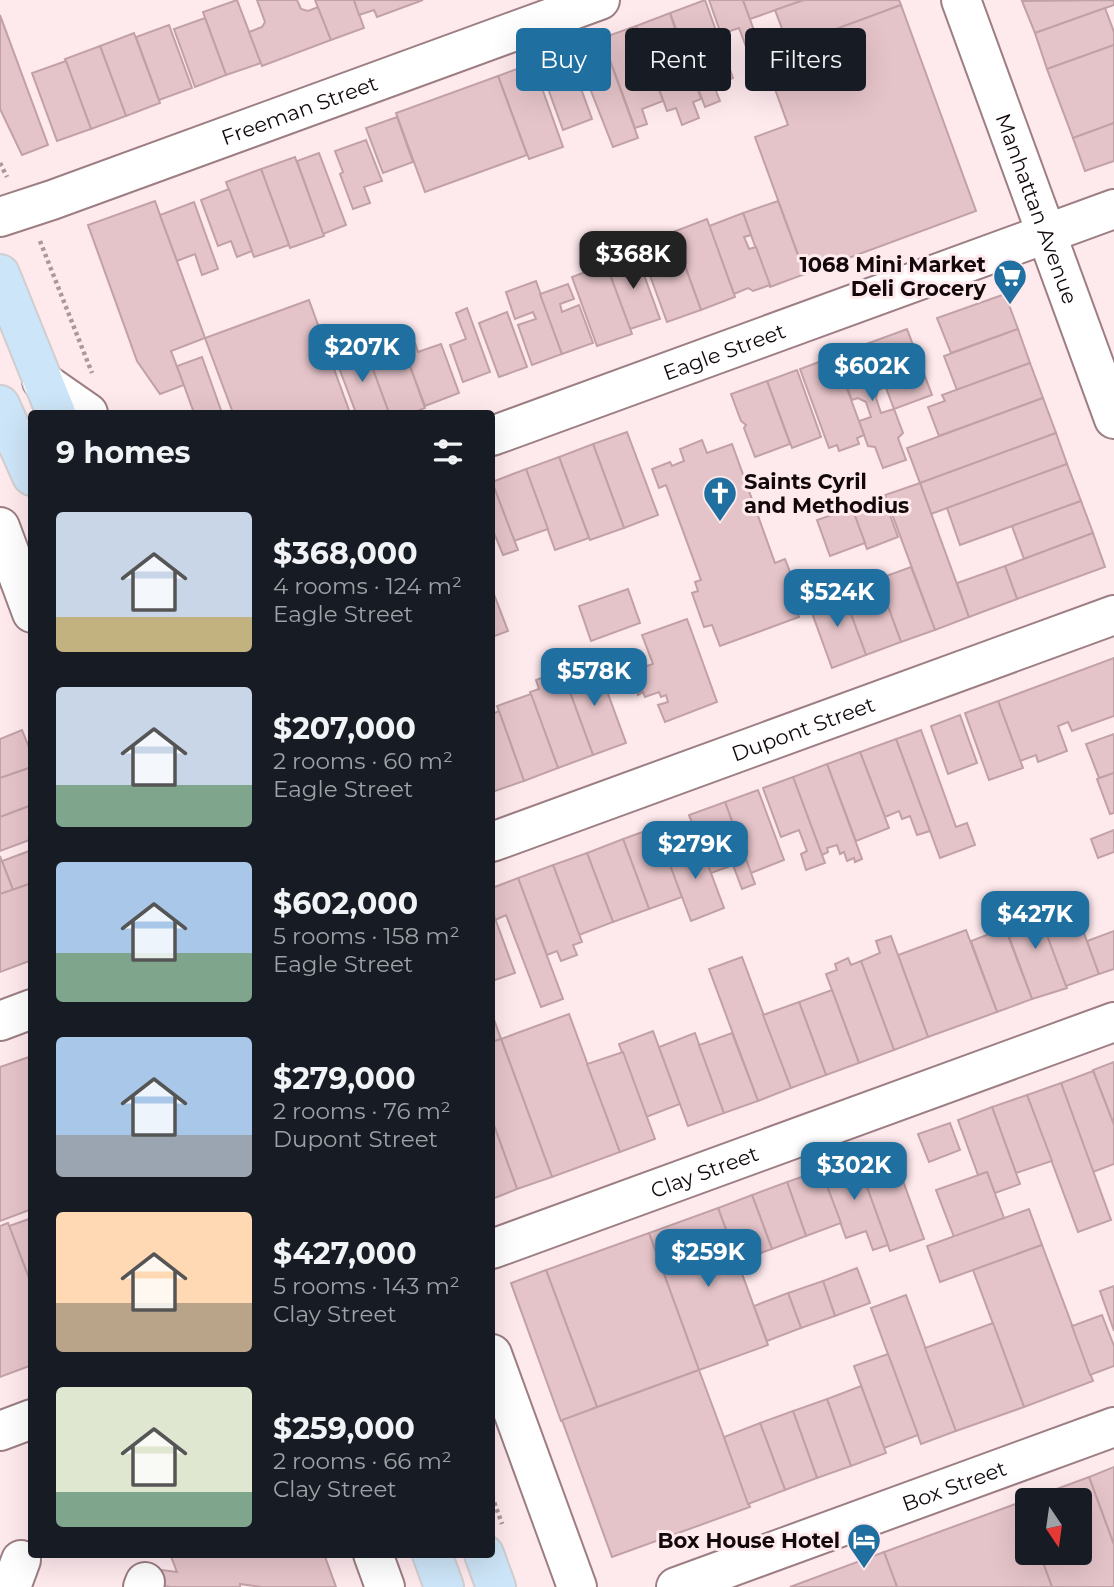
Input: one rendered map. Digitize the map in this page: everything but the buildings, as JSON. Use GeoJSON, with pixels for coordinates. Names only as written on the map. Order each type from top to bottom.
{"type":"FeatureCollection","features":[{"type":"Feature","properties":{"kind":"main road"},"geometry":{"type":"LineString","coordinates":[[0,274],[49,397]]}},
{"type":"Feature","properties":{"kind":"main road"},"geometry":{"type":"LineString","coordinates":[[0,405],[28,467]]}},
{"type":"Feature","properties":{"kind":"main road"},"geometry":{"type":"LineString","coordinates":[[433,1558],[444,1587]]}},
{"type":"Feature","properties":{"kind":"main road"},"geometry":{"type":"LineString","coordinates":[[485,1558],[496,1587]]}},
{"type":"Feature","properties":{"kind":"street","name":"Freeman Street"},"geometry":{"type":"LineString","coordinates":[[12,213],[600,0]]}},
{"type":"Feature","properties":{"kind":"street","name":"Manhattan Avenue"},"geometry":{"type":"LineString","coordinates":[[961,0],[1114,419]]}},
{"type":"Feature","properties":{"kind":"street","name":"Eagle Street"},"geometry":{"type":"LineString","coordinates":[[495,435],[1114,208]]}},
{"type":"Feature","properties":{"kind":"street"},"geometry":{"type":"LineString","coordinates":[[49,397],[81,410]]}},
{"type":"Feature","properties":{"kind":"street"},"geometry":{"type":"LineString","coordinates":[[0,527],[20,613]]}},
{"type":"Feature","properties":{"kind":"street","name":"Dupont Street"},"geometry":{"type":"LineString","coordinates":[[495,841],[1114,615]]}},
{"type":"Feature","properties":{"kind":"street"},"geometry":{"type":"LineString","coordinates":[[0,1021],[28,1010]]}},
{"type":"Feature","properties":{"kind":"street","name":"Clay Street"},"geometry":{"type":"LineString","coordinates":[[495,1248],[1114,1022]]}},
{"type":"Feature","properties":{"kind":"street"},"geometry":{"type":"LineString","coordinates":[[495,1362],[577,1587]]}},
{"type":"Feature","properties":{"kind":"street"},"geometry":{"type":"LineString","coordinates":[[0,1431],[28,1420]]}},
{"type":"Feature","properties":{"kind":"street","name":"Box Street"},"geometry":{"type":"LineString","coordinates":[[676,1587],[1114,1427]]}},
{"type":"Feature","properties":{"kind":"street"},"geometry":{"type":"LineString","coordinates":[[374,1558],[385,1587]]}},
{"type":"Feature","properties":{"kind":"path"},"geometry":{"type":"LineString","coordinates":[[0,163],[12,213],[39,239],[93,376]]}},
{"type":"Feature","properties":{"kind":"place","name":"1068 Mini Market Deli Grocery"},"geometry":{"type":"Point","coordinates":[1010,306]}},
{"type":"Feature","properties":{"kind":"place","name":"Saints Cyril and Methodius"},"geometry":{"type":"Point","coordinates":[720,523]}},
{"type":"Feature","properties":{"kind":"place","name":"Box House Hotel"},"geometry":{"type":"Point","coordinates":[864,1570]}}]}
